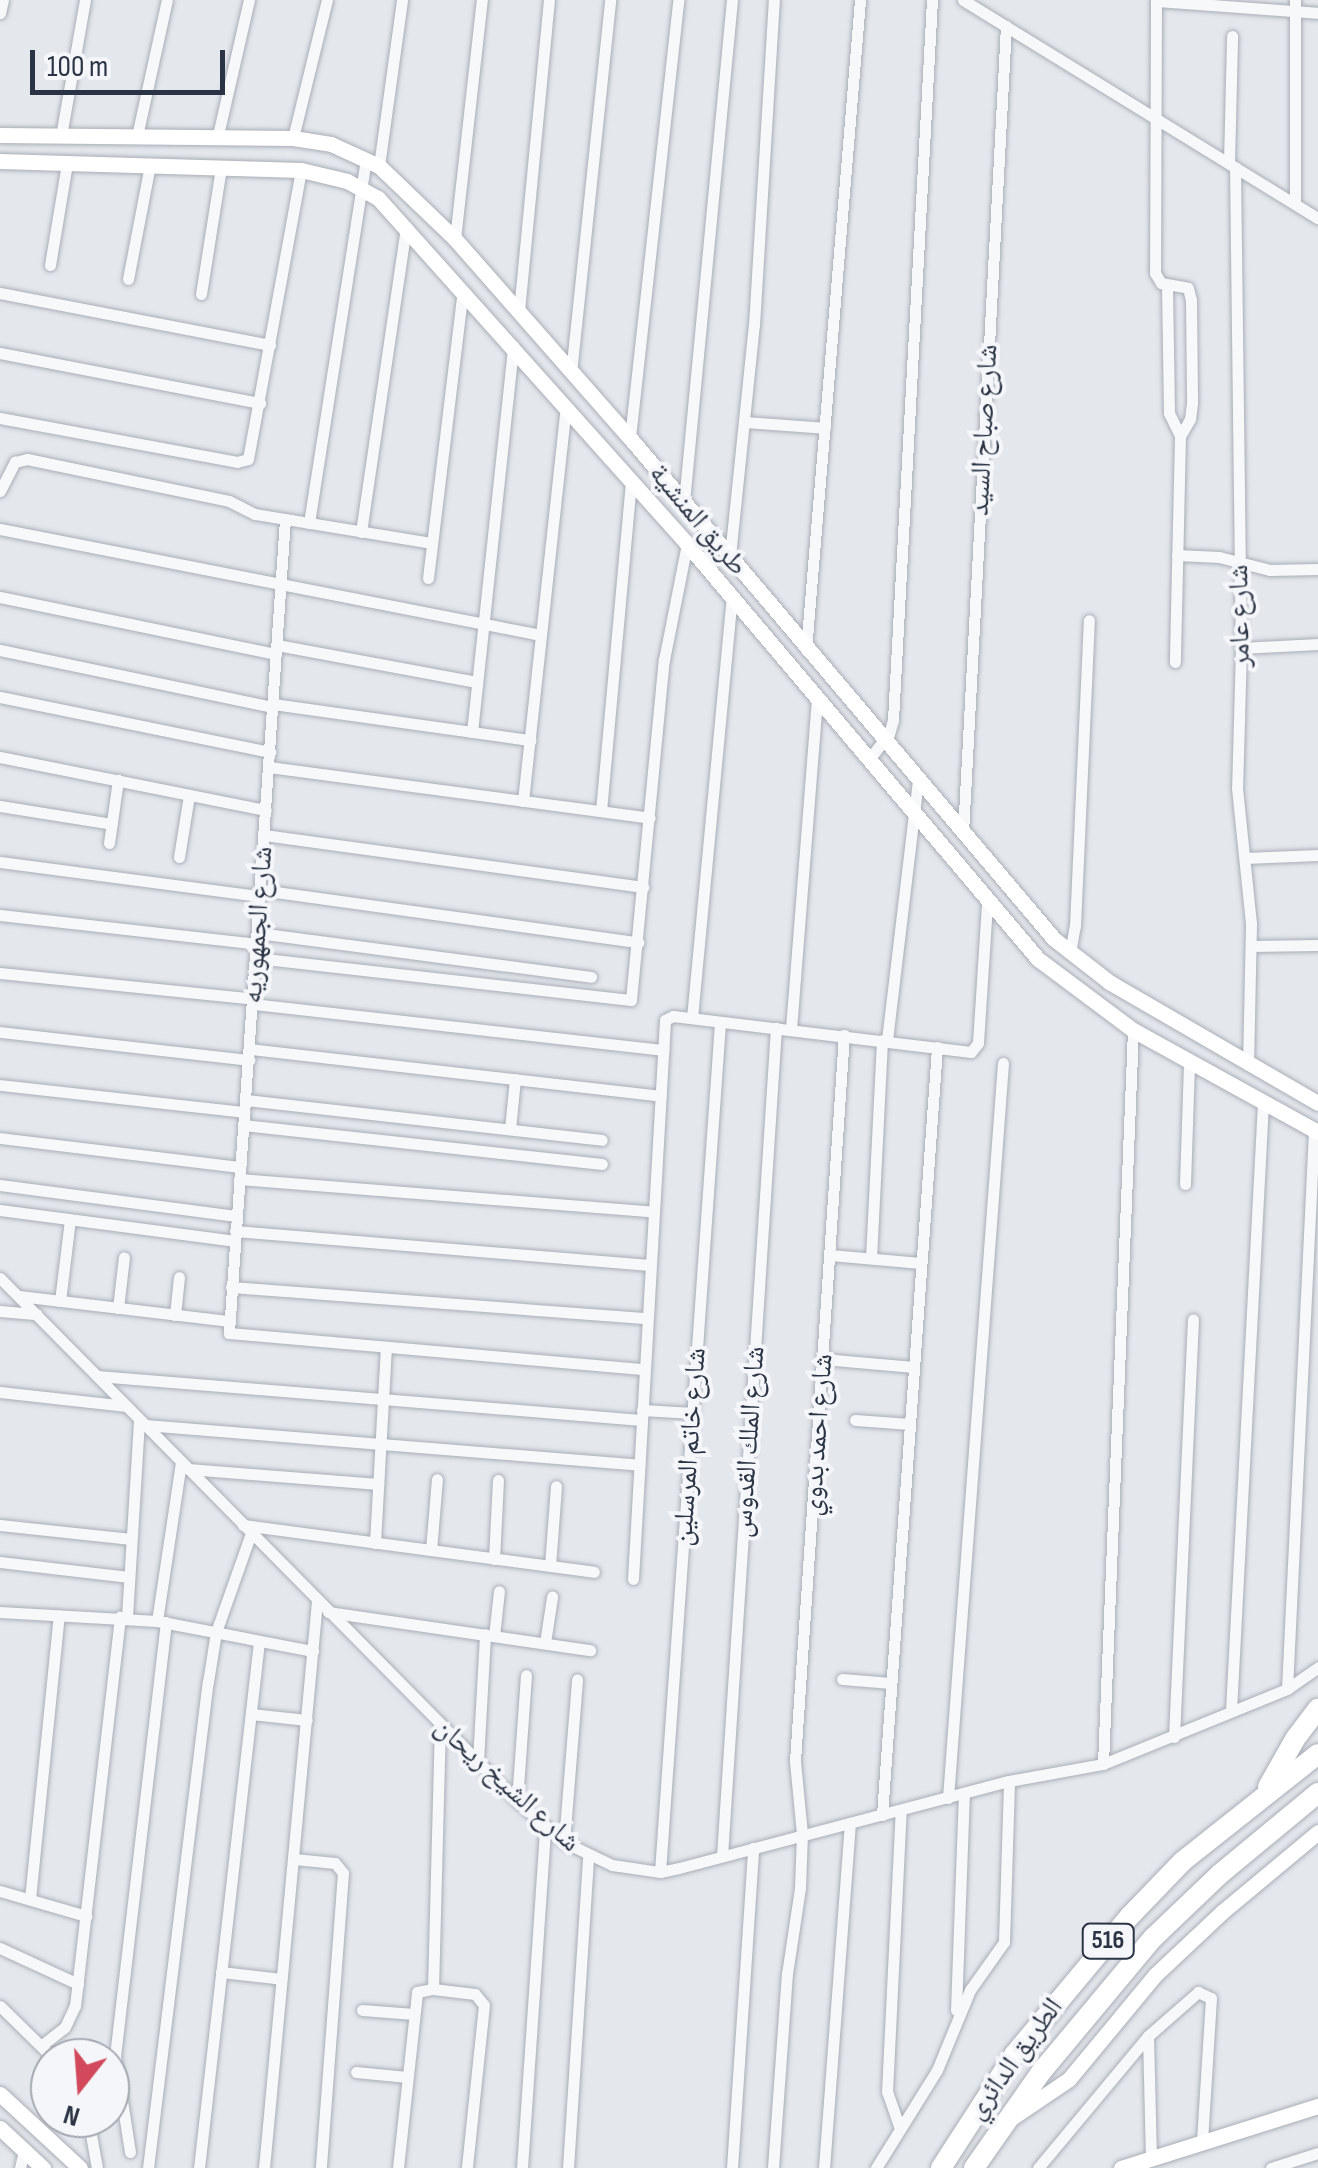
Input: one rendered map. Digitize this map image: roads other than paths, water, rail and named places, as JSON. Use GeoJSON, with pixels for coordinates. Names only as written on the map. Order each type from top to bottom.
{"type":"FeatureCollection","features":[{"type":"Feature","properties":{"kind":"highway"},"geometry":{"type":"LineString","coordinates":[[1266,1792],[1284,1756],[1318,1708]]}},
{"type":"Feature","properties":{"kind":"highway","name":"الطريق الدائري"},"geometry":{"type":"LineString","coordinates":[[941,2168],[1014,2055],[1071,1983],[1183,1861],[1318,1754]]}},
{"type":"Feature","properties":{"kind":"highway","name":"الطريق الدائري"},"geometry":{"type":"LineString","coordinates":[[974,2168],[1094,2004],[1153,1938],[1192,1899],[1318,1793]]}},
{"type":"Feature","properties":{"kind":"street"},"geometry":{"type":"LineString","coordinates":[[0,13],[3,0]]}},
{"type":"Feature","properties":{"kind":"street"},"geometry":{"type":"LineString","coordinates":[[60,136],[85,0]]}},
{"type":"Feature","properties":{"kind":"street"},"geometry":{"type":"LineString","coordinates":[[137,136],[167,0]]}},
{"type":"Feature","properties":{"kind":"street"},"geometry":{"type":"LineString","coordinates":[[218,136],[250,0]]}},
{"type":"Feature","properties":{"kind":"street"},"geometry":{"type":"LineString","coordinates":[[293,138],[327,0]]}},
{"type":"Feature","properties":{"kind":"street"},"geometry":{"type":"LineString","coordinates":[[309,523],[360,188],[372,162],[402,0]]}},
{"type":"Feature","properties":{"kind":"street"},"geometry":{"type":"LineString","coordinates":[[456,238],[482,0]]}},
{"type":"Feature","properties":{"kind":"street"},"geometry":{"type":"LineString","coordinates":[[519,311],[549,0]]}},
{"type":"Feature","properties":{"kind":"street"},"geometry":{"type":"LineString","coordinates":[[571,372],[610,0]]}},
{"type":"Feature","properties":{"kind":"street"},"geometry":{"type":"LineString","coordinates":[[630,438],[678,0]]}},
{"type":"Feature","properties":{"kind":"street"},"geometry":{"type":"LineString","coordinates":[[684,502],[732,0]]}},
{"type":"Feature","properties":{"kind":"street"},"geometry":{"type":"LineString","coordinates":[[730,556],[744,422],[774,0]]}},
{"type":"Feature","properties":{"kind":"street"},"geometry":{"type":"LineString","coordinates":[[806,650],[860,0]]}},
{"type":"Feature","properties":{"kind":"street"},"geometry":{"type":"LineString","coordinates":[[870,758],[893,720],[932,0]]}},
{"type":"Feature","properties":{"kind":"street"},"geometry":{"type":"LineString","coordinates":[[963,0],[1318,218]]}},
{"type":"Feature","properties":{"kind":"street"},"geometry":{"type":"LineString","coordinates":[[1175,662],[1180,436],[1192,412],[1190,293],[1184,286],[1167,285],[1155,273],[1156,0],[1295,6],[1318,13]]}},
{"type":"Feature","properties":{"kind":"street"},"geometry":{"type":"LineString","coordinates":[[1294,203],[1295,6]]}},
{"type":"Feature","properties":{"kind":"street","name":"شارع صباح السيد"},"geometry":{"type":"LineString","coordinates":[[963,833],[1006,26]]}},
{"type":"Feature","properties":{"kind":"street","name":"شارع عامر"},"geometry":{"type":"LineString","coordinates":[[1232,36],[1241,648],[1237,788],[1251,946],[1248,1065]]}},
{"type":"Feature","properties":{"kind":"street","name":"طريق المنشية"},"geometry":{"type":"LineString","coordinates":[[0,135],[293,138],[331,144],[372,162],[456,238],[1070,953],[1109,982],[1318,1103]]}},
{"type":"Feature","properties":{"kind":"street","name":"طريق المنشية"},"geometry":{"type":"LineString","coordinates":[[0,161],[301,170],[360,188],[406,226],[566,406],[914,809],[987,904],[1054,974],[1133,1030],[1316,1131]]}},
{"type":"Feature","properties":{"kind":"street"},"geometry":{"type":"LineString","coordinates":[[50,265],[67,163]]}},
{"type":"Feature","properties":{"kind":"street"},"geometry":{"type":"LineString","coordinates":[[128,278],[150,165]]}},
{"type":"Feature","properties":{"kind":"street"},"geometry":{"type":"LineString","coordinates":[[201,294],[221,168]]}},
{"type":"Feature","properties":{"kind":"street"},"geometry":{"type":"LineString","coordinates":[[0,418],[236,462],[250,456],[301,170]]}},
{"type":"Feature","properties":{"kind":"street"},"geometry":{"type":"LineString","coordinates":[[361,532],[406,226]]}},
{"type":"Feature","properties":{"kind":"street"},"geometry":{"type":"LineString","coordinates":[[1167,285],[1169,413],[1180,436]]}},
{"type":"Feature","properties":{"kind":"street"},"geometry":{"type":"LineString","coordinates":[[428,578],[463,290]]}},
{"type":"Feature","properties":{"kind":"street"},"geometry":{"type":"LineString","coordinates":[[0,293],[270,345]]}},
{"type":"Feature","properties":{"kind":"street"},"geometry":{"type":"LineString","coordinates":[[472,732],[513,346]]}},
{"type":"Feature","properties":{"kind":"street"},"geometry":{"type":"LineString","coordinates":[[0,352],[260,403]]}},
{"type":"Feature","properties":{"kind":"street"},"geometry":{"type":"LineString","coordinates":[[523,801],[566,406]]}},
{"type":"Feature","properties":{"kind":"street"},"geometry":{"type":"LineString","coordinates":[[744,422],[824,428]]}},
{"type":"Feature","properties":{"kind":"street"},"geometry":{"type":"LineString","coordinates":[[0,490],[16,462],[27,459],[230,500],[255,514],[432,544]]}},
{"type":"Feature","properties":{"kind":"street"},"geometry":{"type":"LineString","coordinates":[[600,811],[630,480]]}},
{"type":"Feature","properties":{"kind":"street","name":"شارع الجمهوريه"},"geometry":{"type":"LineString","coordinates":[[228,1326],[285,520]]}},
{"type":"Feature","properties":{"kind":"street"},"geometry":{"type":"LineString","coordinates":[[0,529],[541,635]]}},
{"type":"Feature","properties":{"kind":"street"},"geometry":{"type":"LineString","coordinates":[[256,958],[626,1002],[633,998],[666,645],[687,544]]}},
{"type":"Feature","properties":{"kind":"street"},"geometry":{"type":"LineString","coordinates":[[1177,555],[1270,570],[1318,569]]}},
{"type":"Feature","properties":{"kind":"street"},"geometry":{"type":"LineString","coordinates":[[0,597],[477,682]]}},
{"type":"Feature","properties":{"kind":"street"},"geometry":{"type":"LineString","coordinates":[[692,1018],[732,597]]}},
{"type":"Feature","properties":{"kind":"street"},"geometry":{"type":"LineString","coordinates":[[1054,974],[1070,953],[1075,926],[1089,620]]}},
{"type":"Feature","properties":{"kind":"street"},"geometry":{"type":"LineString","coordinates":[[1241,648],[1318,644]]}},
{"type":"Feature","properties":{"kind":"street"},"geometry":{"type":"LineString","coordinates":[[0,650],[273,706],[530,740]]}},
{"type":"Feature","properties":{"kind":"street"},"geometry":{"type":"LineString","coordinates":[[0,696],[270,752]]}},
{"type":"Feature","properties":{"kind":"street"},"geometry":{"type":"LineString","coordinates":[[791,1029],[817,698]]}},
{"type":"Feature","properties":{"kind":"street"},"geometry":{"type":"LineString","coordinates":[[0,757],[266,810]]}},
{"type":"Feature","properties":{"kind":"street"},"geometry":{"type":"LineString","coordinates":[[269,766],[650,818]]}},
{"type":"Feature","properties":{"kind":"street"},"geometry":{"type":"LineString","coordinates":[[871,1258],[884,1040],[918,779]]}},
{"type":"Feature","properties":{"kind":"street"},"geometry":{"type":"LineString","coordinates":[[109,843],[118,780]]}},
{"type":"Feature","properties":{"kind":"street"},"geometry":{"type":"LineString","coordinates":[[179,857],[189,794]]}},
{"type":"Feature","properties":{"kind":"street"},"geometry":{"type":"LineString","coordinates":[[0,806],[112,824]]}},
{"type":"Feature","properties":{"kind":"street"},"geometry":{"type":"LineString","coordinates":[[264,835],[643,887]]}},
{"type":"Feature","properties":{"kind":"street"},"geometry":{"type":"LineString","coordinates":[[1245,858],[1318,855]]}},
{"type":"Feature","properties":{"kind":"street"},"geometry":{"type":"LineString","coordinates":[[0,862],[638,942]]}},
{"type":"Feature","properties":{"kind":"street"},"geometry":{"type":"LineString","coordinates":[[633,1579],[664,1024],[670,1016],[692,1018],[971,1052],[978,1043],[987,904]]}},
{"type":"Feature","properties":{"kind":"street"},"geometry":{"type":"LineString","coordinates":[[0,915],[258,938],[591,977]]}},
{"type":"Feature","properties":{"kind":"street"},"geometry":{"type":"LineString","coordinates":[[1251,946],[1318,945]]}},
{"type":"Feature","properties":{"kind":"street"},"geometry":{"type":"LineString","coordinates":[[0,972],[663,1050]]}},
{"type":"Feature","properties":{"kind":"street","name":"شارع خاتم المرسلين"},"geometry":{"type":"LineString","coordinates":[[660,1872],[720,1022]]}},
{"type":"Feature","properties":{"kind":"street","name":"شارع الملك القدوس"},"geometry":{"type":"LineString","coordinates":[[722,1856],[776,1028]]}},
{"type":"Feature","properties":{"kind":"street"},"geometry":{"type":"LineString","coordinates":[[1103,1764],[1133,1030]]}},
{"type":"Feature","properties":{"kind":"street"},"geometry":{"type":"LineString","coordinates":[[0,1032],[660,1096]]}},
{"type":"Feature","properties":{"kind":"street","name":"شارع احمد بدوي"},"geometry":{"type":"LineString","coordinates":[[773,2168],[802,1834],[796,1760],[844,1036]]}},
{"type":"Feature","properties":{"kind":"street"},"geometry":{"type":"LineString","coordinates":[[882,1815],[937,1047]]}},
{"type":"Feature","properties":{"kind":"street"},"geometry":{"type":"LineString","coordinates":[[948,1798],[1002,1062]]}},
{"type":"Feature","properties":{"kind":"street"},"geometry":{"type":"LineString","coordinates":[[1185,1184],[1190,1062]]}},
{"type":"Feature","properties":{"kind":"street"},"geometry":{"type":"LineString","coordinates":[[510,1129],[515,1079]]}},
{"type":"Feature","properties":{"kind":"street"},"geometry":{"type":"LineString","coordinates":[[0,1085],[244,1113],[602,1164]]}},
{"type":"Feature","properties":{"kind":"street"},"geometry":{"type":"LineString","coordinates":[[1231,1711],[1264,1102]]}},
{"type":"Feature","properties":{"kind":"street"},"geometry":{"type":"LineString","coordinates":[[244,1113],[510,1129],[602,1140]]}},
{"type":"Feature","properties":{"kind":"street"},"geometry":{"type":"LineString","coordinates":[[1287,1689],[1316,1131]]}},
{"type":"Feature","properties":{"kind":"street"},"geometry":{"type":"LineString","coordinates":[[0,1138],[239,1173],[654,1212]]}},
{"type":"Feature","properties":{"kind":"street"},"geometry":{"type":"LineString","coordinates":[[0,1185],[236,1216]]}},
{"type":"Feature","properties":{"kind":"street"},"geometry":{"type":"LineString","coordinates":[[0,1210],[234,1236],[650,1264]]}},
{"type":"Feature","properties":{"kind":"street"},"geometry":{"type":"LineString","coordinates":[[60,1301],[70,1220]]}},
{"type":"Feature","properties":{"kind":"street"},"geometry":{"type":"LineString","coordinates":[[830,1255],[921,1262]]}},
{"type":"Feature","properties":{"kind":"street"},"geometry":{"type":"LineString","coordinates":[[118,1308],[124,1257]]}},
{"type":"Feature","properties":{"kind":"street"},"geometry":{"type":"LineString","coordinates":[[174,1315],[179,1277]]}},
{"type":"Feature","properties":{"kind":"street","name":"شارع الشيخ ريحان"},"geometry":{"type":"LineString","coordinates":[[0,1278],[440,1726],[545,1826],[588,1857],[660,1872],[1009,1781],[1103,1764],[1287,1689],[1318,1667]]}},
{"type":"Feature","properties":{"kind":"street"},"geometry":{"type":"LineString","coordinates":[[231,1287],[647,1318]]}},
{"type":"Feature","properties":{"kind":"street"},"geometry":{"type":"LineString","coordinates":[[17,1296],[174,1315],[228,1326],[236,1337],[644,1369]]}},
{"type":"Feature","properties":{"kind":"street"},"geometry":{"type":"LineString","coordinates":[[0,1310],[37,1314]]}},
{"type":"Feature","properties":{"kind":"street"},"geometry":{"type":"LineString","coordinates":[[1174,1737],[1193,1319]]}},
{"type":"Feature","properties":{"kind":"street"},"geometry":{"type":"LineString","coordinates":[[375,1543],[386,1349]]}},
{"type":"Feature","properties":{"kind":"street"},"geometry":{"type":"LineString","coordinates":[[823,1358],[914,1368]]}},
{"type":"Feature","properties":{"kind":"street"},"geometry":{"type":"LineString","coordinates":[[96,1376],[641,1415],[693,1413]]}},
{"type":"Feature","properties":{"kind":"street"},"geometry":{"type":"LineString","coordinates":[[0,1392],[126,1406]]}},
{"type":"Feature","properties":{"kind":"street"},"geometry":{"type":"LineString","coordinates":[[854,1420],[910,1424]]}},
{"type":"Feature","properties":{"kind":"street"},"geometry":{"type":"LineString","coordinates":[[50,2038],[70,2020],[78,1984],[129,1577],[142,1422],[639,1465]]}},
{"type":"Feature","properties":{"kind":"street"},"geometry":{"type":"LineString","coordinates":[[116,2038],[162,1621],[184,1465],[378,1484]]}},
{"type":"Feature","properties":{"kind":"street"},"geometry":{"type":"LineString","coordinates":[[431,1550],[437,1478]]}},
{"type":"Feature","properties":{"kind":"street"},"geometry":{"type":"LineString","coordinates":[[494,1558],[498,1480]]}},
{"type":"Feature","properties":{"kind":"street"},"geometry":{"type":"LineString","coordinates":[[550,1566],[556,1486]]}},
{"type":"Feature","properties":{"kind":"street"},"geometry":{"type":"LineString","coordinates":[[0,1524],[132,1538]]}},
{"type":"Feature","properties":{"kind":"street"},"geometry":{"type":"LineString","coordinates":[[148,2168],[216,1632],[247,1529],[594,1572]]}},
{"type":"Feature","properties":{"kind":"street"},"geometry":{"type":"LineString","coordinates":[[0,1562],[129,1577]]}},
{"type":"Feature","properties":{"kind":"street"},"geometry":{"type":"LineString","coordinates":[[478,1762],[498,1590]]}},
{"type":"Feature","properties":{"kind":"street"},"geometry":{"type":"LineString","coordinates":[[545,1643],[552,1598]]}},
{"type":"Feature","properties":{"kind":"street"},"geometry":{"type":"LineString","coordinates":[[264,2168],[317,1601]]}},
{"type":"Feature","properties":{"kind":"street"},"geometry":{"type":"LineString","coordinates":[[0,1612],[162,1621],[313,1651]]}},
{"type":"Feature","properties":{"kind":"street"},"geometry":{"type":"LineString","coordinates":[[328,1612],[590,1650]]}},
{"type":"Feature","properties":{"kind":"street"},"geometry":{"type":"LineString","coordinates":[[30,1899],[59,1616]]}},
{"type":"Feature","properties":{"kind":"street"},"geometry":{"type":"LineString","coordinates":[[199,2168],[260,1641]]}},
{"type":"Feature","properties":{"kind":"street"},"geometry":{"type":"LineString","coordinates":[[516,1800],[526,1675]]}},
{"type":"Feature","properties":{"kind":"street"},"geometry":{"type":"LineString","coordinates":[[842,1679],[891,1683]]}},
{"type":"Feature","properties":{"kind":"street"},"geometry":{"type":"LineString","coordinates":[[564,1842],[577,1680]]}},
{"type":"Feature","properties":{"kind":"street"},"geometry":{"type":"LineString","coordinates":[[251,1714],[308,1720]]}},
{"type":"Feature","properties":{"kind":"street"},"geometry":{"type":"LineString","coordinates":[[433,1989],[440,1726]]}},
{"type":"Feature","properties":{"kind":"street"},"geometry":{"type":"LineString","coordinates":[[876,2168],[937,2070],[956,2016],[1004,1942],[1009,1781]]}},
{"type":"Feature","properties":{"kind":"street"},"geometry":{"type":"LineString","coordinates":[[956,2016],[964,1795]]}},
{"type":"Feature","properties":{"kind":"street"},"geometry":{"type":"LineString","coordinates":[[900,2126],[887,2092],[901,1810]]}},
{"type":"Feature","properties":{"kind":"street"},"geometry":{"type":"LineString","coordinates":[[824,2168],[850,1823]]}},
{"type":"Feature","properties":{"kind":"street"},"geometry":{"type":"LineString","coordinates":[[522,2168],[545,1826]]}},
{"type":"Feature","properties":{"kind":"street"},"geometry":{"type":"LineString","coordinates":[[1006,2121],[1044,2100],[1070,2079],[1183,1949],[1318,1832]]}},
{"type":"Feature","properties":{"kind":"street"},"geometry":{"type":"LineString","coordinates":[[732,2168],[753,1848]]}},
{"type":"Feature","properties":{"kind":"street"},"geometry":{"type":"LineString","coordinates":[[568,2168],[588,1857]]}},
{"type":"Feature","properties":{"kind":"street"},"geometry":{"type":"LineString","coordinates":[[294,1859],[335,1863],[343,1874],[320,2168]]}},
{"type":"Feature","properties":{"kind":"street"},"geometry":{"type":"LineString","coordinates":[[0,1891],[86,1916]]}},
{"type":"Feature","properties":{"kind":"street"},"geometry":{"type":"LineString","coordinates":[[0,1948],[78,1984]]}},
{"type":"Feature","properties":{"kind":"street"},"geometry":{"type":"LineString","coordinates":[[221,1972],[282,1979]]}},
{"type":"Feature","properties":{"kind":"street"},"geometry":{"type":"LineString","coordinates":[[398,2168],[416,1992],[433,1989],[474,1994],[484,2005],[467,2168]]}},
{"type":"Feature","properties":{"kind":"street"},"geometry":{"type":"LineString","coordinates":[[1038,2168],[1148,2036],[1190,1994],[1202,1992],[1211,1998],[1202,2142]]}},
{"type":"Feature","properties":{"kind":"street"},"geometry":{"type":"LineString","coordinates":[[0,2006],[34,2038]]}},
{"type":"Feature","properties":{"kind":"street"},"geometry":{"type":"LineString","coordinates":[[362,2010],[414,2014]]}},
{"type":"Feature","properties":{"kind":"street"},"geometry":{"type":"LineString","coordinates":[[1148,2036],[1159,2160]]}},
{"type":"Feature","properties":{"kind":"street"},"geometry":{"type":"LineString","coordinates":[[356,2072],[408,2077]]}},
{"type":"Feature","properties":{"kind":"street"},"geometry":{"type":"LineString","coordinates":[[0,2094],[80,2168]]}},
{"type":"Feature","properties":{"kind":"street"},"geometry":{"type":"LineString","coordinates":[[1121,2168],[1159,2160],[1202,2142],[1318,2106]]}},
{"type":"Feature","properties":{"kind":"street"},"geometry":{"type":"LineString","coordinates":[[0,2128],[43,2168]]}},
{"type":"Feature","properties":{"kind":"street"},"geometry":{"type":"LineString","coordinates":[[91,2138],[96,2168]]}},
{"type":"Feature","properties":{"kind":"street"},"geometry":{"type":"LineString","coordinates":[[126,2138],[130,2152]]}},
{"type":"Feature","properties":{"kind":"street"},"geometry":{"type":"LineString","coordinates":[[20,2168],[24,2150]]}},
{"type":"Feature","properties":{"kind":"street"},"geometry":{"type":"LineString","coordinates":[[1271,2168],[1318,2153]]}}]}
